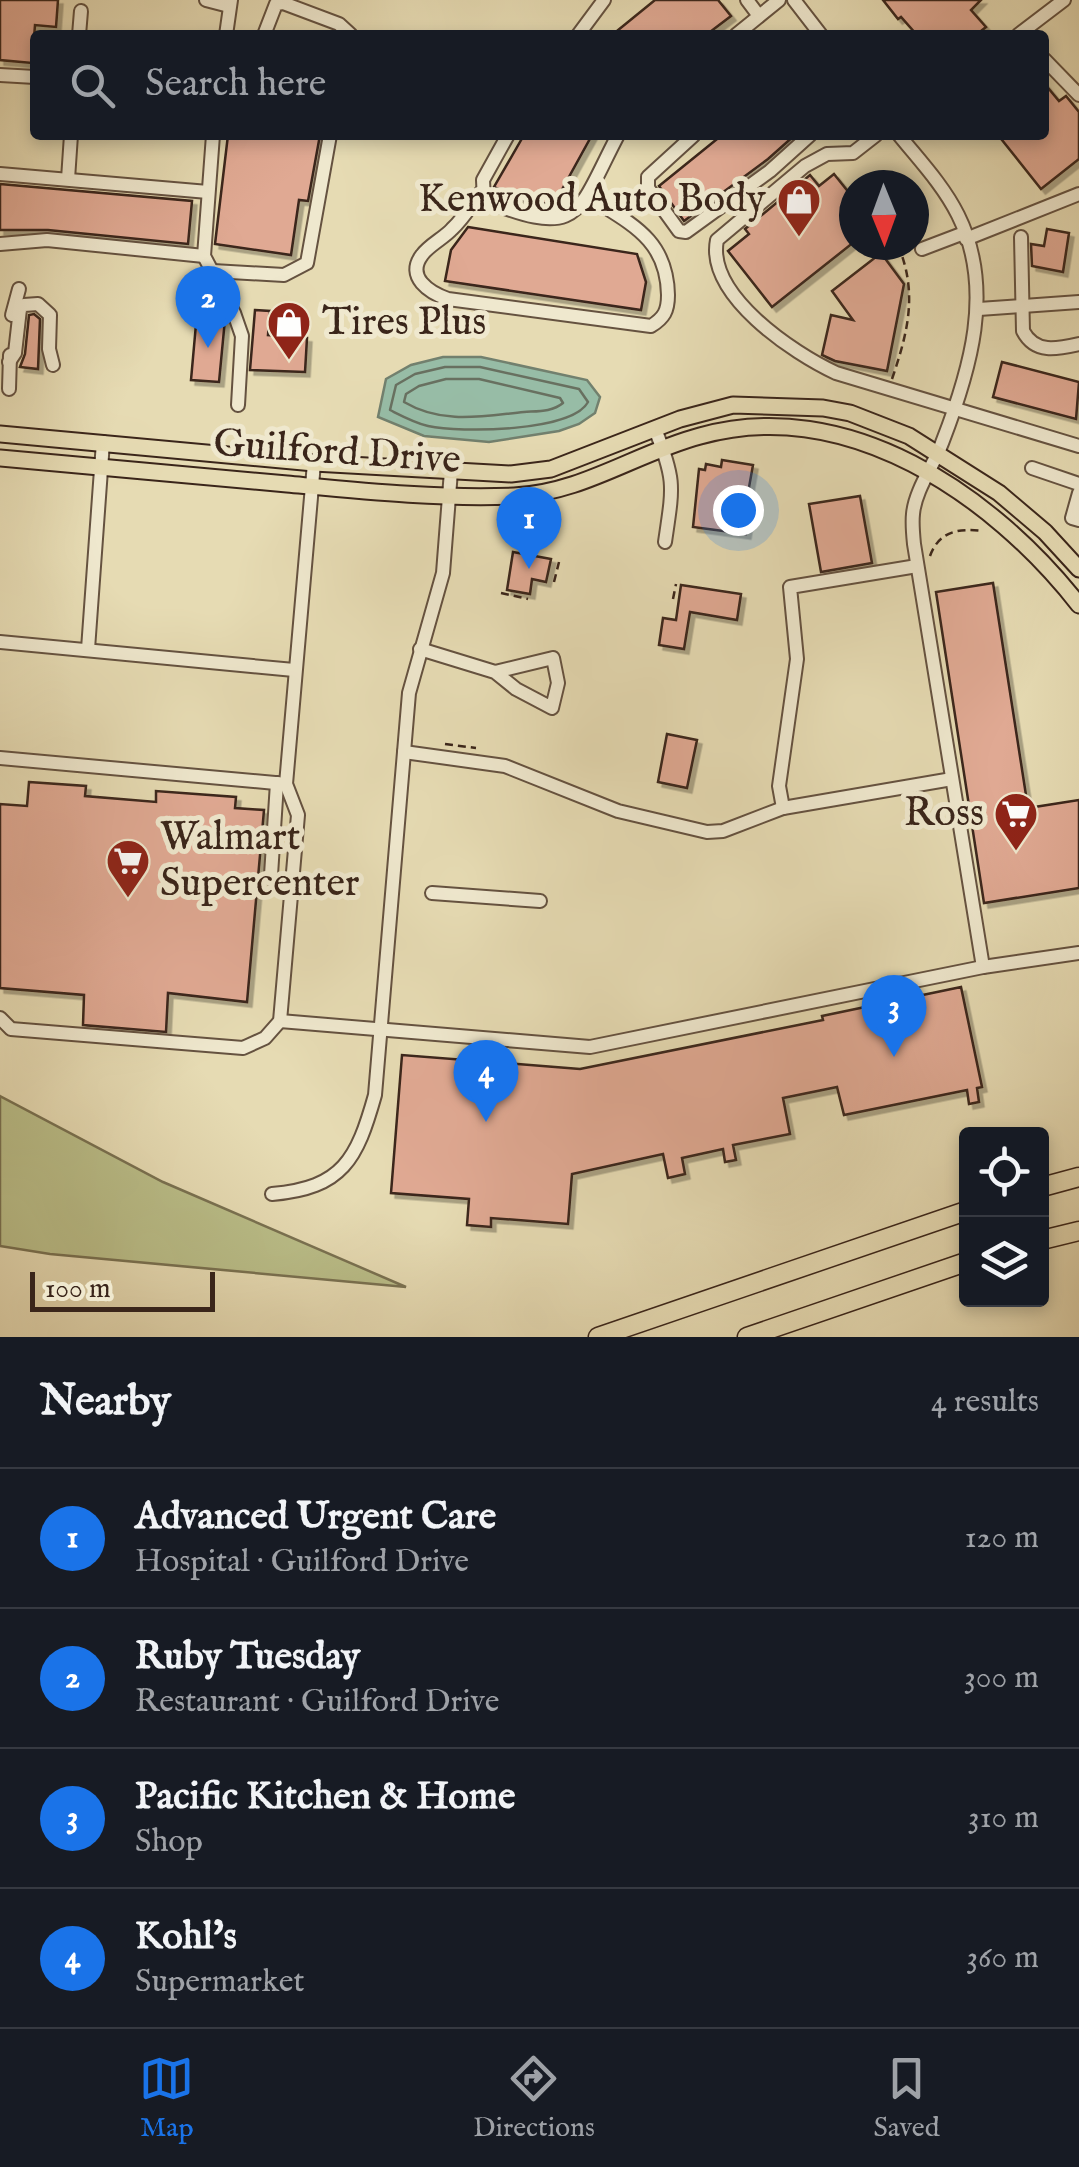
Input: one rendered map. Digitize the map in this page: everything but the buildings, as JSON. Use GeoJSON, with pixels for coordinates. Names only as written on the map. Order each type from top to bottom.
{"type":"FeatureCollection","features":[{"type":"Feature","properties":{"kind":"highway"},"geometry":{"type":"LineString","coordinates":[[1049,1187],[1079,1180]]}},
{"type":"Feature","properties":{"kind":"highway"},"geometry":{"type":"LineString","coordinates":[[598,1337],[959,1214]]}},
{"type":"Feature","properties":{"kind":"highway"},"geometry":{"type":"LineString","coordinates":[[1049,1238],[1079,1231]]}},
{"type":"Feature","properties":{"kind":"highway"},"geometry":{"type":"LineString","coordinates":[[747,1337],[959,1264]]}},
{"type":"Feature","properties":{"kind":"main road","name":"Guilford Drive"},"geometry":{"type":"LineString","coordinates":[[0,434],[314,464],[534,472],[592,455],[654,428],[734,405],[801,405],[850,414],[909,436],[1010,501],[1079,570]]}},
{"type":"Feature","properties":{"kind":"main road","name":"Guilford Drive"},"geometry":{"type":"LineString","coordinates":[[0,458],[450,497],[545,493],[583,483],[663,448],[730,430],[809,428],[855,438],[888,451],[946,483],[1012,534],[1079,605]]}},
{"type":"Feature","properties":{"kind":"street"},"geometry":{"type":"LineString","coordinates":[[206,0],[230,3],[227,30]]}},
{"type":"Feature","properties":{"kind":"street"},"geometry":{"type":"LineString","coordinates":[[582,30],[604,0]]}},
{"type":"Feature","properties":{"kind":"street"},"geometry":{"type":"LineString","coordinates":[[747,0],[760,16]]}},
{"type":"Feature","properties":{"kind":"street"},"geometry":{"type":"LineString","coordinates":[[742,30],[779,0]]}},
{"type":"Feature","properties":{"kind":"street"},"geometry":{"type":"LineString","coordinates":[[1025,30],[1064,0]]}},
{"type":"Feature","properties":{"kind":"street"},"geometry":{"type":"LineString","coordinates":[[266,30],[276,4],[283,2],[347,30]]}},
{"type":"Feature","properties":{"kind":"street"},"geometry":{"type":"LineString","coordinates":[[803,3],[818,30]]}},
{"type":"Feature","properties":{"kind":"street"},"geometry":{"type":"LineString","coordinates":[[79,30],[81,12]]}},
{"type":"Feature","properties":{"kind":"street"},"geometry":{"type":"LineString","coordinates":[[1049,64],[1079,95]]}},
{"type":"Feature","properties":{"kind":"street"},"geometry":{"type":"LineString","coordinates":[[0,75],[30,77]]}},
{"type":"Feature","properties":{"kind":"street"},"geometry":{"type":"LineString","coordinates":[[0,84],[16,76]]}},
{"type":"Feature","properties":{"kind":"street"},"geometry":{"type":"LineString","coordinates":[[68,179],[72,140]]}},
{"type":"Feature","properties":{"kind":"street"},"geometry":{"type":"LineString","coordinates":[[213,140],[204,256],[242,336],[238,405]]}},
{"type":"Feature","properties":{"kind":"street"},"geometry":{"type":"LineString","coordinates":[[213,272],[284,275],[307,263],[329,140]]}},
{"type":"Feature","properties":{"kind":"street"},"geometry":{"type":"LineString","coordinates":[[505,140],[483,180],[481,192],[452,230],[422,255],[416,268],[418,280],[431,293],[448,299],[651,326],[663,318],[668,306],[668,280],[657,249],[646,236],[590,197]]}},
{"type":"Feature","properties":{"kind":"street"},"geometry":{"type":"LineString","coordinates":[[481,192],[484,200],[509,211],[562,218],[579,211],[590,197],[616,140]]}},
{"type":"Feature","properties":{"kind":"street"},"geometry":{"type":"LineString","coordinates":[[688,140],[648,176],[648,188],[679,231],[686,232],[770,172],[805,140]]}},
{"type":"Feature","properties":{"kind":"street"},"geometry":{"type":"LineString","coordinates":[[870,140],[853,153],[827,154],[806,166],[717,240],[714,254],[728,286],[778,339],[823,367],[1079,446]]}},
{"type":"Feature","properties":{"kind":"street"},"geometry":{"type":"LineString","coordinates":[[903,140],[943,190],[965,236],[979,309],[954,407],[912,510],[982,967]]}},
{"type":"Feature","properties":{"kind":"street"},"geometry":{"type":"LineString","coordinates":[[0,174],[208,192]]}},
{"type":"Feature","properties":{"kind":"street"},"geometry":{"type":"LineString","coordinates":[[929,248],[1079,194]]}},
{"type":"Feature","properties":{"kind":"street"},"geometry":{"type":"LineString","coordinates":[[1022,238],[1023,331],[1031,345],[1041,348],[1079,344]]}},
{"type":"Feature","properties":{"kind":"street"},"geometry":{"type":"LineString","coordinates":[[0,244],[47,240],[204,256]]}},
{"type":"Feature","properties":{"kind":"street"},"geometry":{"type":"LineString","coordinates":[[9,389],[12,308],[19,289]]}},
{"type":"Feature","properties":{"kind":"street"},"geometry":{"type":"LineString","coordinates":[[979,309],[1079,302]]}},
{"type":"Feature","properties":{"kind":"street"},"geometry":{"type":"LineString","coordinates":[[9,362],[15,353],[20,309],[38,304],[50,315],[48,349],[53,365]]}},
{"type":"Feature","properties":{"kind":"street"},"geometry":{"type":"LineString","coordinates":[[654,428],[672,472],[665,542]]}},
{"type":"Feature","properties":{"kind":"street"},"geometry":{"type":"LineString","coordinates":[[88,649],[103,442]]}},
{"type":"Feature","properties":{"kind":"street"},"geometry":{"type":"LineString","coordinates":[[293,884],[274,881],[272,875],[314,464]]}},
{"type":"Feature","properties":{"kind":"street"},"geometry":{"type":"LineString","coordinates":[[1032,468],[1079,484]]}},
{"type":"Feature","properties":{"kind":"street"},"geometry":{"type":"LineString","coordinates":[[272,1194],[296,1192],[323,1183],[348,1162],[362,1140],[375,1096],[409,693],[443,573],[451,471]]}},
{"type":"Feature","properties":{"kind":"street"},"geometry":{"type":"LineString","coordinates":[[1079,492],[1072,518],[1079,520]]}},
{"type":"Feature","properties":{"kind":"street"},"geometry":{"type":"LineString","coordinates":[[783,808],[779,786],[797,659],[790,587],[923,566]]}},
{"type":"Feature","properties":{"kind":"street"},"geometry":{"type":"LineString","coordinates":[[0,642],[294,670]]}},
{"type":"Feature","properties":{"kind":"street"},"geometry":{"type":"LineString","coordinates":[[420,649],[495,672],[516,689],[552,708],[558,683],[554,658],[495,672]]}},
{"type":"Feature","properties":{"kind":"street"},"geometry":{"type":"LineString","coordinates":[[404,752],[505,766],[618,811],[706,832],[723,831],[783,808],[952,779]]}},
{"type":"Feature","properties":{"kind":"street"},"geometry":{"type":"LineString","coordinates":[[0,758],[281,784]]}},
{"type":"Feature","properties":{"kind":"street"},"geometry":{"type":"LineString","coordinates":[[0,1018],[11,1029],[243,1048],[264,1038],[280,1021],[298,815],[281,784]]}},
{"type":"Feature","properties":{"kind":"street"},"geometry":{"type":"LineString","coordinates":[[432,893],[540,901]]}},
{"type":"Feature","properties":{"kind":"street"},"geometry":{"type":"LineString","coordinates":[[280,1021],[590,1047],[982,967],[1079,953]]}},
{"type":"Feature","properties":{"kind":"path"},"geometry":{"type":"LineString","coordinates":[[888,390],[911,310],[909,278],[903,260]]}},
{"type":"Feature","properties":{"kind":"path"},"geometry":{"type":"LineString","coordinates":[[923,566],[937,539],[958,530],[983,531],[988,526]]}},
{"type":"Feature","properties":{"kind":"path"},"geometry":{"type":"LineString","coordinates":[[554,582],[559,562]]}},
{"type":"Feature","properties":{"kind":"path"},"geometry":{"type":"LineString","coordinates":[[674,599],[676,584]]}},
{"type":"Feature","properties":{"kind":"path"},"geometry":{"type":"LineString","coordinates":[[501,593],[528,599]]}},
{"type":"Feature","properties":{"kind":"shaded area"},"geometry":{"type":"Polygon","coordinates":[[[0,1096],[163,1182],[406,1287],[0,1246],[0,1096]]]}},
{"type":"Feature","properties":{"kind":"water"},"geometry":{"type":"Polygon","coordinates":[[[443,357],[481,357],[587,380],[600,397],[595,413],[579,424],[489,442],[424,436],[378,417],[386,379],[411,365],[443,357]]]}},
{"type":"Feature","properties":{"kind":"place","name":"Kenwood Auto Body"},"geometry":{"type":"Point","coordinates":[799,238]}},
{"type":"Feature","properties":{"kind":"place","name":"Ruby Tuesday"},"geometry":{"type":"Point","coordinates":[208,348]}},
{"type":"Feature","properties":{"kind":"place","name":"Tires Plus"},"geometry":{"type":"Point","coordinates":[289,361]}},
{"type":"Feature","properties":{"kind":"place","name":"Advanced Urgent Care"},"geometry":{"type":"Point","coordinates":[529,569]}},
{"type":"Feature","properties":{"kind":"place","name":"Ross"},"geometry":{"type":"Point","coordinates":[1016,852]}},
{"type":"Feature","properties":{"kind":"place","name":"Walmart Supercenter"},"geometry":{"type":"Point","coordinates":[128,899]}},
{"type":"Feature","properties":{"kind":"place","name":"Pacific Kitchen & Home"},"geometry":{"type":"Point","coordinates":[894,1057]}},
{"type":"Feature","properties":{"kind":"place","name":"Kohl's"},"geometry":{"type":"Point","coordinates":[486,1122]}}]}
